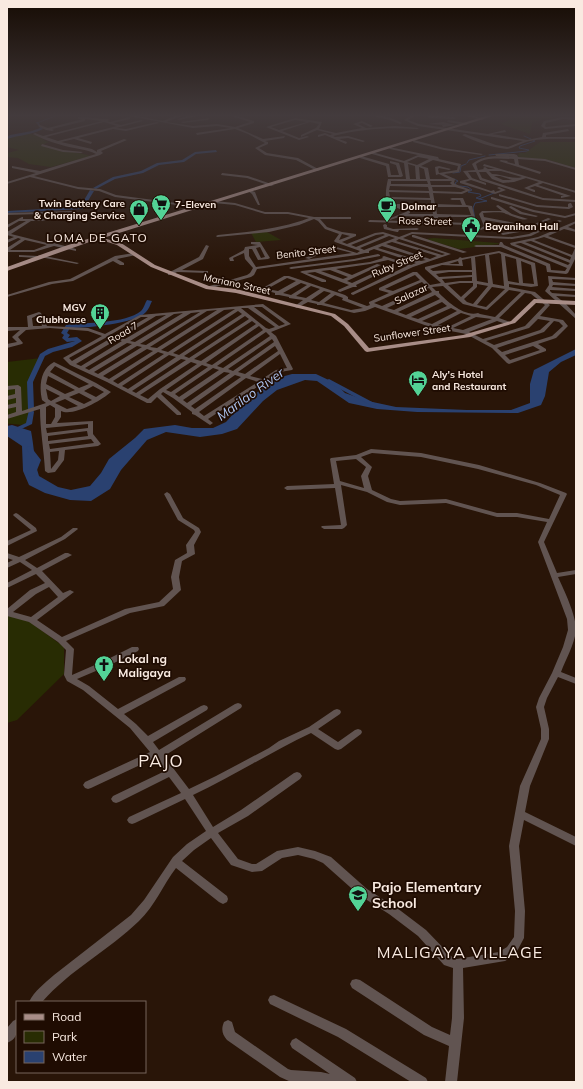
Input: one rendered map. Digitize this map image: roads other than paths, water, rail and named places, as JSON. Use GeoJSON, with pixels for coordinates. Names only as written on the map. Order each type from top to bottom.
{"type":"FeatureCollection","features":[{"type":"Feature","properties":{"kind":"main road"},"geometry":{"type":"LineString","coordinates":[[7,269],[67,247],[332,166]]}},
{"type":"Feature","properties":{"kind":"main road","name":"Mariano Street"},"geometry":{"type":"LineString","coordinates":[[98,238],[119,244],[170,274],[208,288],[236,291],[329,314],[338,318],[346,325],[367,350]]}},
{"type":"Feature","properties":{"kind":"main road"},"geometry":{"type":"LineString","coordinates":[[542,300],[576,303]]}},
{"type":"Feature","properties":{"kind":"main road","name":"Sunflower Street"},"geometry":{"type":"LineString","coordinates":[[367,350],[459,337],[470,334],[515,320],[533,302],[542,300]]}},
{"type":"Feature","properties":{"kind":"street"},"geometry":{"type":"LineString","coordinates":[[7,183],[61,166]]}},
{"type":"Feature","properties":{"kind":"street"},"geometry":{"type":"LineString","coordinates":[[37,178],[71,166]]}},
{"type":"Feature","properties":{"kind":"street"},"geometry":{"type":"LineString","coordinates":[[310,166],[318,170]]}},
{"type":"Feature","properties":{"kind":"street"},"geometry":{"type":"LineString","coordinates":[[388,166],[389,176],[401,176],[398,166]]}},
{"type":"Feature","properties":{"kind":"street"},"geometry":{"type":"LineString","coordinates":[[406,166],[408,179]]}},
{"type":"Feature","properties":{"kind":"street"},"geometry":{"type":"LineString","coordinates":[[388,191],[432,198],[472,224],[474,223],[470,206],[454,206],[442,205],[432,198],[418,180],[416,166],[426,168],[431,166]]}},
{"type":"Feature","properties":{"kind":"street"},"geometry":{"type":"LineString","coordinates":[[385,223],[432,198],[438,174],[436,168],[443,166]]}},
{"type":"Feature","properties":{"kind":"street"},"geometry":{"type":"LineString","coordinates":[[449,166],[458,168]]}},
{"type":"Feature","properties":{"kind":"street"},"geometry":{"type":"LineString","coordinates":[[475,166],[481,179],[504,189],[543,203],[576,204]]}},
{"type":"Feature","properties":{"kind":"street"},"geometry":{"type":"LineString","coordinates":[[483,166],[491,177],[506,182],[527,177]]}},
{"type":"Feature","properties":{"kind":"street"},"geometry":{"type":"LineString","coordinates":[[486,166],[576,192]]}},
{"type":"Feature","properties":{"kind":"street"},"geometry":{"type":"LineString","coordinates":[[517,166],[540,173]]}},
{"type":"Feature","properties":{"kind":"street"},"geometry":{"type":"LineString","coordinates":[[565,166],[576,169]]}},
{"type":"Feature","properties":{"kind":"street"},"geometry":{"type":"LineString","coordinates":[[13,167],[42,172]]}},
{"type":"Feature","properties":{"kind":"street"},"geometry":{"type":"LineString","coordinates":[[439,167],[449,169],[458,168]]}},
{"type":"Feature","properties":{"kind":"street"},"geometry":{"type":"LineString","coordinates":[[426,168],[432,198]]}},
{"type":"Feature","properties":{"kind":"street"},"geometry":{"type":"LineString","coordinates":[[438,174],[446,175],[458,171],[458,168]]}},
{"type":"Feature","properties":{"kind":"street"},"geometry":{"type":"LineString","coordinates":[[385,223],[432,198],[446,175],[445,170],[449,169]]}},
{"type":"Feature","properties":{"kind":"street"},"geometry":{"type":"LineString","coordinates":[[471,179],[465,171],[503,170]]}},
{"type":"Feature","properties":{"kind":"street"},"geometry":{"type":"LineString","coordinates":[[222,174],[238,174],[257,178],[272,185]]}},
{"type":"Feature","properties":{"kind":"street"},"geometry":{"type":"LineString","coordinates":[[446,175],[453,183],[469,190]]}},
{"type":"Feature","properties":{"kind":"street"},"geometry":{"type":"LineString","coordinates":[[30,176],[78,188],[100,190],[115,196],[199,207]]}},
{"type":"Feature","properties":{"kind":"street"},"geometry":{"type":"LineString","coordinates":[[570,204],[571,207],[569,208],[539,207],[462,182],[471,179],[543,199],[576,201]]}},
{"type":"Feature","properties":{"kind":"street"},"geometry":{"type":"LineString","coordinates":[[493,192],[535,179]]}},
{"type":"Feature","properties":{"kind":"street"},"geometry":{"type":"LineString","coordinates":[[409,212],[394,204],[388,191],[389,180],[418,180]]}},
{"type":"Feature","properties":{"kind":"street"},"geometry":{"type":"LineString","coordinates":[[537,186],[569,197],[552,196],[526,188],[543,182]]}},
{"type":"Feature","properties":{"kind":"street"},"geometry":{"type":"LineString","coordinates":[[392,218],[409,212],[453,183]]}},
{"type":"Feature","properties":{"kind":"street"},"geometry":{"type":"LineString","coordinates":[[394,204],[469,190]]}},
{"type":"Feature","properties":{"kind":"street"},"geometry":{"type":"LineString","coordinates":[[402,215],[432,198],[439,192],[464,192],[469,190]]}},
{"type":"Feature","properties":{"kind":"street"},"geometry":{"type":"LineString","coordinates":[[250,191],[254,194],[259,204]]}},
{"type":"Feature","properties":{"kind":"street"},"geometry":{"type":"LineString","coordinates":[[388,191],[432,198],[472,214]]}},
{"type":"Feature","properties":{"kind":"street"},"geometry":{"type":"LineString","coordinates":[[388,191],[432,198],[472,214]]}},
{"type":"Feature","properties":{"kind":"street"},"geometry":{"type":"LineString","coordinates":[[439,192],[442,205]]}},
{"type":"Feature","properties":{"kind":"street"},"geometry":{"type":"LineString","coordinates":[[451,192],[454,206]]}},
{"type":"Feature","properties":{"kind":"street"},"geometry":{"type":"LineString","coordinates":[[500,195],[492,198],[538,212],[576,214]]}},
{"type":"Feature","properties":{"kind":"street"},"geometry":{"type":"LineString","coordinates":[[400,208],[432,198]]}},
{"type":"Feature","properties":{"kind":"street"},"geometry":{"type":"LineString","coordinates":[[452,199],[462,199],[464,206]]}},
{"type":"Feature","properties":{"kind":"street"},"geometry":{"type":"LineString","coordinates":[[215,202],[235,204],[265,213],[288,213],[321,218],[350,218]]}},
{"type":"Feature","properties":{"kind":"street"},"geometry":{"type":"LineString","coordinates":[[498,206],[517,217],[543,222]]}},
{"type":"Feature","properties":{"kind":"street"},"geometry":{"type":"LineString","coordinates":[[422,239],[522,237],[560,221],[521,213],[511,207]]}},
{"type":"Feature","properties":{"kind":"street"},"geometry":{"type":"LineString","coordinates":[[7,214],[72,212],[42,220],[19,220]]}},
{"type":"Feature","properties":{"kind":"street"},"geometry":{"type":"LineString","coordinates":[[506,212],[482,212],[481,214],[485,222],[516,232]]}},
{"type":"Feature","properties":{"kind":"street"},"geometry":{"type":"LineString","coordinates":[[495,212],[508,219],[537,225]]}},
{"type":"Feature","properties":{"kind":"street"},"geometry":{"type":"LineString","coordinates":[[7,220],[17,213]]}},
{"type":"Feature","properties":{"kind":"street"},"geometry":{"type":"LineString","coordinates":[[7,227],[30,213]]}},
{"type":"Feature","properties":{"kind":"street"},"geometry":{"type":"LineString","coordinates":[[218,236],[266,231],[298,224],[312,217],[327,214]]}},
{"type":"Feature","properties":{"kind":"street"},"geometry":{"type":"LineString","coordinates":[[25,216],[56,216]]}},
{"type":"Feature","properties":{"kind":"street"},"geometry":{"type":"LineString","coordinates":[[312,217],[319,220],[326,228],[341,234],[355,235],[338,242]]}},
{"type":"Feature","properties":{"kind":"street","name":"Rose Street"},"geometry":{"type":"LineString","coordinates":[[393,230],[447,228],[490,238],[524,230],[550,219]]}},
{"type":"Feature","properties":{"kind":"street"},"geometry":{"type":"LineString","coordinates":[[7,234],[30,220]]}},
{"type":"Feature","properties":{"kind":"street"},"geometry":{"type":"LineString","coordinates":[[370,221],[447,228],[481,229],[485,222]]}},
{"type":"Feature","properties":{"kind":"street"},"geometry":{"type":"LineString","coordinates":[[485,222],[531,227]]}},
{"type":"Feature","properties":{"kind":"street"},"geometry":{"type":"LineString","coordinates":[[485,222],[524,230]]}},
{"type":"Feature","properties":{"kind":"street"},"geometry":{"type":"LineString","coordinates":[[476,246],[531,240],[545,236],[576,222]]}},
{"type":"Feature","properties":{"kind":"street"},"geometry":{"type":"LineString","coordinates":[[385,223],[385,228],[465,252]]}},
{"type":"Feature","properties":{"kind":"street"},"geometry":{"type":"LineString","coordinates":[[555,224],[576,231]]}},
{"type":"Feature","properties":{"kind":"street"},"geometry":{"type":"LineString","coordinates":[[571,224],[576,226]]}},
{"type":"Feature","properties":{"kind":"street"},"geometry":{"type":"LineString","coordinates":[[347,245],[375,234],[383,233],[400,238]]}},
{"type":"Feature","properties":{"kind":"street"},"geometry":{"type":"LineString","coordinates":[[7,234],[52,245],[34,251],[7,250]]}},
{"type":"Feature","properties":{"kind":"street"},"geometry":{"type":"LineString","coordinates":[[338,242],[335,240],[341,234]]}},
{"type":"Feature","properties":{"kind":"street"},"geometry":{"type":"LineString","coordinates":[[408,234],[441,234],[490,238],[548,265],[549,271],[566,273],[574,254]]}},
{"type":"Feature","properties":{"kind":"street","name":"Benito Street"},"geometry":{"type":"LineString","coordinates":[[208,288],[249,276],[255,268],[367,252],[408,234]]}},
{"type":"Feature","properties":{"kind":"street"},"geometry":{"type":"LineString","coordinates":[[357,248],[390,235]]}},
{"type":"Feature","properties":{"kind":"street"},"geometry":{"type":"LineString","coordinates":[[7,242],[17,236]]}},
{"type":"Feature","properties":{"kind":"street"},"geometry":{"type":"LineString","coordinates":[[545,236],[574,254]]}},
{"type":"Feature","properties":{"kind":"street","name":"Ruby Street"},"geometry":{"type":"LineString","coordinates":[[352,294],[403,269],[449,254],[400,238]]}},
{"type":"Feature","properties":{"kind":"street"},"geometry":{"type":"LineString","coordinates":[[539,238],[574,254]]}},
{"type":"Feature","properties":{"kind":"street"},"geometry":{"type":"LineString","coordinates":[[7,250],[29,240],[37,239],[74,250]]}},
{"type":"Feature","properties":{"kind":"street"},"geometry":{"type":"LineString","coordinates":[[17,251],[29,240]]}},
{"type":"Feature","properties":{"kind":"street"},"geometry":{"type":"LineString","coordinates":[[531,240],[574,254]]}},
{"type":"Feature","properties":{"kind":"street"},"geometry":{"type":"LineString","coordinates":[[392,241],[441,256]]}},
{"type":"Feature","properties":{"kind":"street"},"geometry":{"type":"LineString","coordinates":[[338,242],[411,266]]}},
{"type":"Feature","properties":{"kind":"street"},"geometry":{"type":"LineString","coordinates":[[522,242],[574,254]]}},
{"type":"Feature","properties":{"kind":"street"},"geometry":{"type":"LineString","coordinates":[[510,243],[569,267]]}},
{"type":"Feature","properties":{"kind":"street"},"geometry":{"type":"LineString","coordinates":[[232,260],[231,258],[245,251],[252,245],[260,246],[268,258],[260,259],[252,245]]}},
{"type":"Feature","properties":{"kind":"street"},"geometry":{"type":"LineString","coordinates":[[383,245],[430,260]]}},
{"type":"Feature","properties":{"kind":"street"},"geometry":{"type":"LineString","coordinates":[[170,274],[201,258],[207,246]]}},
{"type":"Feature","properties":{"kind":"street"},"geometry":{"type":"LineString","coordinates":[[299,262],[334,247],[357,254]]}},
{"type":"Feature","properties":{"kind":"street"},"geometry":{"type":"LineString","coordinates":[[44,248],[55,251]]}},
{"type":"Feature","properties":{"kind":"street"},"geometry":{"type":"LineString","coordinates":[[375,248],[421,263]]}},
{"type":"Feature","properties":{"kind":"street"},"geometry":{"type":"LineString","coordinates":[[322,259],[343,250]]}},
{"type":"Feature","properties":{"kind":"street"},"geometry":{"type":"LineString","coordinates":[[245,251],[247,259],[255,268]]}},
{"type":"Feature","properties":{"kind":"street"},"geometry":{"type":"LineString","coordinates":[[503,253],[507,289]]}},
{"type":"Feature","properties":{"kind":"street"},"geometry":{"type":"LineString","coordinates":[[506,282],[533,286],[536,284],[533,264],[503,253],[460,258],[427,268],[465,303],[473,306],[487,309],[507,289]]}},
{"type":"Feature","properties":{"kind":"street"},"geometry":{"type":"LineString","coordinates":[[7,296],[50,283],[71,280],[114,259],[134,254]]}},
{"type":"Feature","properties":{"kind":"street"},"geometry":{"type":"LineString","coordinates":[[473,306],[488,291],[491,285],[487,254]]}},
{"type":"Feature","properties":{"kind":"street"},"geometry":{"type":"LineString","coordinates":[[7,255],[39,257],[77,263]]}},
{"type":"Feature","properties":{"kind":"street"},"geometry":{"type":"LineString","coordinates":[[291,268],[354,260],[378,255]]}},
{"type":"Feature","properties":{"kind":"street"},"geometry":{"type":"LineString","coordinates":[[461,299],[475,286],[473,256]]}},
{"type":"Feature","properties":{"kind":"street"},"geometry":{"type":"LineString","coordinates":[[343,281],[389,258]]}},
{"type":"Feature","properties":{"kind":"street"},"geometry":{"type":"LineString","coordinates":[[518,258],[521,284]]}},
{"type":"Feature","properties":{"kind":"street"},"geometry":{"type":"LineString","coordinates":[[114,259],[122,264]]}},
{"type":"Feature","properties":{"kind":"street"},"geometry":{"type":"LineString","coordinates":[[302,272],[381,262],[403,269]]}},
{"type":"Feature","properties":{"kind":"street"},"geometry":{"type":"LineString","coordinates":[[283,264],[324,281]]}},
{"type":"Feature","properties":{"kind":"street"},"geometry":{"type":"LineString","coordinates":[[319,304],[337,292],[393,266]]}},
{"type":"Feature","properties":{"kind":"street"},"geometry":{"type":"LineString","coordinates":[[344,267],[361,273]]}},
{"type":"Feature","properties":{"kind":"street"},"geometry":{"type":"LineString","coordinates":[[330,269],[352,277]]}},
{"type":"Feature","properties":{"kind":"street"},"geometry":{"type":"LineString","coordinates":[[316,270],[363,289]]}},
{"type":"Feature","properties":{"kind":"street"},"geometry":{"type":"LineString","coordinates":[[178,271],[206,272]]}},
{"type":"Feature","properties":{"kind":"street"},"geometry":{"type":"LineString","coordinates":[[432,273],[474,271]]}},
{"type":"Feature","properties":{"kind":"street"},"geometry":{"type":"LineString","coordinates":[[393,294],[381,289],[415,273],[451,306],[461,311],[497,318],[508,323]]}},
{"type":"Feature","properties":{"kind":"street"},"geometry":{"type":"LineString","coordinates":[[438,278],[474,276]]}},
{"type":"Feature","properties":{"kind":"street"},"geometry":{"type":"LineString","coordinates":[[344,299],[346,298],[337,292],[286,277],[262,289],[305,301],[355,311],[371,306],[423,280]]}},
{"type":"Feature","properties":{"kind":"street"},"geometry":{"type":"LineString","coordinates":[[551,280],[576,279]]}},
{"type":"Feature","properties":{"kind":"street"},"geometry":{"type":"LineString","coordinates":[[551,280],[576,285]]}},
{"type":"Feature","properties":{"kind":"street"},"geometry":{"type":"LineString","coordinates":[[551,280],[547,291],[549,294],[560,301],[567,310],[576,317]]}},
{"type":"Feature","properties":{"kind":"street"},"geometry":{"type":"LineString","coordinates":[[277,294],[300,281]]}},
{"type":"Feature","properties":{"kind":"street"},"geometry":{"type":"LineString","coordinates":[[382,308],[430,286],[475,282],[533,293],[548,305],[527,327],[484,340]]}},
{"type":"Feature","properties":{"kind":"street"},"geometry":{"type":"LineString","coordinates":[[291,297],[311,284]]}},
{"type":"Feature","properties":{"kind":"street"},"geometry":{"type":"LineString","coordinates":[[548,288],[576,290]]}},
{"type":"Feature","properties":{"kind":"street"},"geometry":{"type":"LineString","coordinates":[[297,307],[323,289]]}},
{"type":"Feature","properties":{"kind":"street"},"geometry":{"type":"LineString","coordinates":[[27,290],[38,293]]}},
{"type":"Feature","properties":{"kind":"street"},"geometry":{"type":"LineString","coordinates":[[470,334],[497,318],[524,291]]}},
{"type":"Feature","properties":{"kind":"street","name":"Salazar"},"geometry":{"type":"LineString","coordinates":[[394,312],[437,292]]}},
{"type":"Feature","properties":{"kind":"street"},"geometry":{"type":"LineString","coordinates":[[549,294],[576,296]]}},
{"type":"Feature","properties":{"kind":"street"},"geometry":{"type":"LineString","coordinates":[[344,299],[382,308],[432,326],[470,334],[484,340],[494,347],[509,362],[544,350],[534,344]]}},
{"type":"Feature","properties":{"kind":"street"},"geometry":{"type":"LineString","coordinates":[[333,307],[344,299]]}},
{"type":"Feature","properties":{"kind":"street"},"geometry":{"type":"LineString","coordinates":[[406,317],[444,299]]}},
{"type":"Feature","properties":{"kind":"street"},"geometry":{"type":"LineString","coordinates":[[249,306],[279,328]]}},
{"type":"Feature","properties":{"kind":"street"},"geometry":{"type":"LineString","coordinates":[[172,394],[268,330],[290,324],[263,306],[158,313],[140,316],[66,358],[72,364],[149,402],[160,392],[200,363],[260,324]]}},
{"type":"Feature","properties":{"kind":"street"},"geometry":{"type":"LineString","coordinates":[[418,321],[451,306]]}},
{"type":"Feature","properties":{"kind":"street"},"geometry":{"type":"LineString","coordinates":[[109,381],[223,308]]}},
{"type":"Feature","properties":{"kind":"street"},"geometry":{"type":"LineString","coordinates":[[204,419],[278,371],[290,369],[273,336],[268,330],[237,308]]}},
{"type":"Feature","properties":{"kind":"street"},"geometry":{"type":"LineString","coordinates":[[118,386],[237,308]]}},
{"type":"Feature","properties":{"kind":"street"},"geometry":{"type":"LineString","coordinates":[[99,376],[207,310]]}},
{"type":"Feature","properties":{"kind":"street"},"geometry":{"type":"LineString","coordinates":[[567,310],[576,310]]}},
{"type":"Feature","properties":{"kind":"street"},"geometry":{"type":"LineString","coordinates":[[90,372],[191,311]]}},
{"type":"Feature","properties":{"kind":"street"},"geometry":{"type":"LineString","coordinates":[[432,326],[461,311]]}},
{"type":"Feature","properties":{"kind":"street","name":"Road 7"},"geometry":{"type":"LineString","coordinates":[[81,368],[174,312]]}},
{"type":"Feature","properties":{"kind":"street"},"geometry":{"type":"LineString","coordinates":[[72,364],[158,313]]}},
{"type":"Feature","properties":{"kind":"street"},"geometry":{"type":"LineString","coordinates":[[32,328],[29,317],[38,314],[40,314],[45,327]]}},
{"type":"Feature","properties":{"kind":"street"},"geometry":{"type":"LineString","coordinates":[[128,391],[245,314]]}},
{"type":"Feature","properties":{"kind":"street"},"geometry":{"type":"LineString","coordinates":[[448,329],[478,314]]}},
{"type":"Feature","properties":{"kind":"street"},"geometry":{"type":"LineString","coordinates":[[502,354],[556,336],[566,326],[564,322],[538,317]]}},
{"type":"Feature","properties":{"kind":"street"},"geometry":{"type":"LineString","coordinates":[[136,395],[252,319]]}},
{"type":"Feature","properties":{"kind":"street"},"geometry":{"type":"LineString","coordinates":[[494,347],[542,331],[553,320]]}},
{"type":"Feature","properties":{"kind":"street"},"geometry":{"type":"LineString","coordinates":[[7,340],[17,322]]}},
{"type":"Feature","properties":{"kind":"street"},"geometry":{"type":"LineString","coordinates":[[12,331],[25,328],[45,327],[88,330],[146,348],[264,380]]}},
{"type":"Feature","properties":{"kind":"street"},"geometry":{"type":"LineString","coordinates":[[7,346],[20,343],[12,331]]}},
{"type":"Feature","properties":{"kind":"street"},"geometry":{"type":"LineString","coordinates":[[180,399],[273,336]]}},
{"type":"Feature","properties":{"kind":"street"},"geometry":{"type":"LineString","coordinates":[[187,406],[276,343]]}},
{"type":"Feature","properties":{"kind":"street"},"geometry":{"type":"LineString","coordinates":[[194,413],[281,351]]}},
{"type":"Feature","properties":{"kind":"street"},"geometry":{"type":"LineString","coordinates":[[270,359],[278,371]]}},
{"type":"Feature","properties":{"kind":"street"},"geometry":{"type":"LineString","coordinates":[[54,364],[94,384],[108,392],[97,400],[83,406],[66,411],[45,400],[43,385],[47,373],[54,364]]}},
{"type":"Feature","properties":{"kind":"street"},"geometry":{"type":"LineString","coordinates":[[259,367],[264,380]]}},
{"type":"Feature","properties":{"kind":"street"},"geometry":{"type":"LineString","coordinates":[[47,373],[97,400]]}},
{"type":"Feature","properties":{"kind":"street"},"geometry":{"type":"LineString","coordinates":[[7,417],[43,406],[94,384]]}},
{"type":"Feature","properties":{"kind":"street"},"geometry":{"type":"LineString","coordinates":[[43,385],[83,406]]}},
{"type":"Feature","properties":{"kind":"street"},"geometry":{"type":"LineString","coordinates":[[7,388],[18,386],[19,414]]}},
{"type":"Feature","properties":{"kind":"street"},"geometry":{"type":"LineString","coordinates":[[160,392],[172,394],[180,399],[194,413],[210,423]]}},
{"type":"Feature","properties":{"kind":"street"},"geometry":{"type":"LineString","coordinates":[[160,392],[179,414]]}},
{"type":"Feature","properties":{"kind":"street"},"geometry":{"type":"LineString","coordinates":[[7,398],[18,395]]}},
{"type":"Feature","properties":{"kind":"street"},"geometry":{"type":"LineString","coordinates":[[7,407],[19,404]]}},
{"type":"Feature","properties":{"kind":"street"},"geometry":{"type":"LineString","coordinates":[[43,406],[44,435],[47,451],[48,471],[53,471],[61,458],[62,448]]}},
{"type":"Feature","properties":{"kind":"street"},"geometry":{"type":"LineString","coordinates":[[53,425],[58,417],[58,408]]}},
{"type":"Feature","properties":{"kind":"street"},"geometry":{"type":"LineString","coordinates":[[44,426],[89,421],[92,422],[90,429],[91,437],[98,444],[47,451]]}},
{"type":"Feature","properties":{"kind":"street"},"geometry":{"type":"LineString","coordinates":[[44,435],[90,429]]}},
{"type":"Feature","properties":{"kind":"street"},"geometry":{"type":"LineString","coordinates":[[46,443],[91,437]]}},
{"type":"Feature","properties":{"kind":"street"},"geometry":{"type":"LineString","coordinates":[[7,613],[32,620],[61,640],[70,649],[68,675],[70,679],[86,688],[133,726],[147,741],[158,754],[187,794],[211,831],[235,862],[252,868],[258,868],[280,854],[298,851],[308,852],[327,860],[363,892],[393,911],[422,933],[448,961],[458,964],[501,957],[511,952],[519,938],[520,911],[514,846],[525,786],[545,739],[540,706],[556,673],[572,630],[571,619],[541,542],[564,494],[538,484],[479,466],[421,454],[371,451],[357,457],[333,459],[344,525],[342,527],[324,527]]}},
{"type":"Feature","properties":{"kind":"street"},"geometry":{"type":"LineString","coordinates":[[357,457],[369,468],[365,473],[364,478],[369,491]]}},
{"type":"Feature","properties":{"kind":"street"},"geometry":{"type":"LineString","coordinates":[[48,460],[61,458]]}},
{"type":"Feature","properties":{"kind":"street"},"geometry":{"type":"LineString","coordinates":[[286,488],[337,484],[369,491],[389,501],[400,504],[446,501],[497,515],[517,515],[550,521]]}},
{"type":"Feature","properties":{"kind":"street"},"geometry":{"type":"LineString","coordinates":[[61,640],[128,611],[161,604],[176,592],[175,577],[178,560],[191,554],[190,545],[198,532],[197,529],[180,519],[167,494]]}},
{"type":"Feature","properties":{"kind":"street"},"geometry":{"type":"LineString","coordinates":[[7,544],[34,531],[16,515]]}},
{"type":"Feature","properties":{"kind":"street"},"geometry":{"type":"LineString","coordinates":[[7,566],[63,538],[74,529]]}},
{"type":"Feature","properties":{"kind":"street"},"geometry":{"type":"LineString","coordinates":[[7,555],[25,562],[36,570],[62,597]]}},
{"type":"Feature","properties":{"kind":"street"},"geometry":{"type":"LineString","coordinates":[[7,586],[68,555]]}},
{"type":"Feature","properties":{"kind":"street"},"geometry":{"type":"LineString","coordinates":[[554,576],[576,572]]}},
{"type":"Feature","properties":{"kind":"street"},"geometry":{"type":"LineString","coordinates":[[7,613],[33,592],[48,584]]}},
{"type":"Feature","properties":{"kind":"street"},"geometry":{"type":"LineString","coordinates":[[32,620],[70,592]]}},
{"type":"Feature","properties":{"kind":"street"},"geometry":{"type":"LineString","coordinates":[[70,679],[135,649]]}},
{"type":"Feature","properties":{"kind":"street"},"geometry":{"type":"LineString","coordinates":[[556,673],[576,681]]}},
{"type":"Feature","properties":{"kind":"street"},"geometry":{"type":"LineString","coordinates":[[117,714],[182,679]]}},
{"type":"Feature","properties":{"kind":"street"},"geometry":{"type":"LineString","coordinates":[[88,785],[158,754],[238,706]]}},
{"type":"Feature","properties":{"kind":"street"},"geometry":{"type":"LineString","coordinates":[[147,741],[204,708]]}},
{"type":"Feature","properties":{"kind":"street"},"geometry":{"type":"LineString","coordinates":[[132,820],[248,764],[282,742],[312,729],[337,712]]}},
{"type":"Feature","properties":{"kind":"street"},"geometry":{"type":"LineString","coordinates":[[312,729],[338,747],[358,732]]}},
{"type":"Feature","properties":{"kind":"street"},"geometry":{"type":"LineString","coordinates":[[116,799],[171,772]]}},
{"type":"Feature","properties":{"kind":"street"},"geometry":{"type":"LineString","coordinates":[[36,1001],[54,981],[137,917],[183,853],[211,831],[237,818],[297,776]]}},
{"type":"Feature","properties":{"kind":"street"},"geometry":{"type":"LineString","coordinates":[[520,814],[576,842]]}},
{"type":"Feature","properties":{"kind":"street"},"geometry":{"type":"LineString","coordinates":[[176,862],[223,899]]}},
{"type":"Feature","properties":{"kind":"street"},"geometry":{"type":"LineString","coordinates":[[451,1082],[458,1018],[458,964]]}},
{"type":"Feature","properties":{"kind":"street"},"geometry":{"type":"LineString","coordinates":[[356,984],[428,1031],[456,1043]]}},
{"type":"Feature","properties":{"kind":"street"},"geometry":{"type":"LineString","coordinates":[[274,1000],[342,1033],[422,1082]]}},
{"type":"Feature","properties":{"kind":"street"},"geometry":{"type":"LineString","coordinates":[[7,1038],[16,1026]]}},
{"type":"Feature","properties":{"kind":"street"},"geometry":{"type":"LineString","coordinates":[[228,1026],[228,1032],[231,1036],[284,1073],[291,1076],[321,1078],[336,1082]]}},
{"type":"Feature","properties":{"kind":"street"},"geometry":{"type":"LineString","coordinates":[[296,1044],[351,1082]]}},
{"type":"Feature","properties":{"kind":"water"},"geometry":{"type":"Polygon","coordinates":[[[576,349],[576,355],[561,362],[549,372],[545,396],[541,405],[518,413],[417,412],[377,409],[349,403],[317,381],[305,380],[277,390],[263,401],[237,429],[222,434],[200,437],[166,432],[147,440],[121,470],[110,489],[91,501],[70,500],[45,493],[29,485],[23,471],[22,446],[7,436],[7,426],[12,425],[31,431],[39,476],[58,487],[71,490],[90,486],[101,473],[109,459],[144,429],[175,425],[192,428],[213,428],[226,422],[242,404],[274,379],[292,374],[316,374],[335,383],[345,393],[368,401],[396,407],[511,410],[530,403],[530,384],[534,370],[576,349]]]}},
{"type":"Feature","properties":{"kind":"waterway"},"geometry":{"type":"LineString","coordinates":[[95,188],[114,178],[142,172],[154,166]]}},
{"type":"Feature","properties":{"kind":"waterway"},"geometry":{"type":"LineString","coordinates":[[453,173],[460,172],[461,166]]}},
{"type":"Feature","properties":{"kind":"waterway"},"geometry":{"type":"LineString","coordinates":[[454,179],[458,181],[455,183],[456,185]]}},
{"type":"Feature","properties":{"kind":"waterway"},"geometry":{"type":"LineString","coordinates":[[460,186],[468,187],[472,190],[468,192],[480,194],[481,196],[476,198],[479,199]]}},
{"type":"Feature","properties":{"kind":"waterway"},"geometry":{"type":"LineString","coordinates":[[7,212],[81,208],[92,191]]}},
{"type":"Feature","properties":{"kind":"waterway"},"geometry":{"type":"LineString","coordinates":[[479,199],[494,193]]}},
{"type":"Feature","properties":{"kind":"waterway"},"geometry":{"type":"LineString","coordinates":[[476,225],[473,208],[475,203],[487,201],[479,199]]}},
{"type":"Feature","properties":{"kind":"waterway"},"geometry":{"type":"LineString","coordinates":[[31,409],[30,382],[42,358],[42,355],[46,352],[75,344],[79,341],[77,339],[67,340],[65,338],[67,335],[64,333],[68,326],[84,326],[129,318],[143,312],[149,301]]}},
{"type":"Feature","properties":{"kind":"waterway","name":"Marilao River"},"geometry":{"type":"LineString","coordinates":[[329,381],[374,405]]}},
{"type":"Feature","properties":{"kind":"waterway"},"geometry":{"type":"LineString","coordinates":[[13,431],[29,424],[31,412]]}},
{"type":"Feature","properties":{"kind":"waterway","name":"Marilao River"},"geometry":{"type":"LineString","coordinates":[[29,448],[37,460],[31,475]]}},
{"type":"Feature","properties":{"kind":"place","name":"7-Eleven"},"geometry":{"type":"Point","coordinates":[161,221]}},
{"type":"Feature","properties":{"kind":"place","name":"Dolmar"},"geometry":{"type":"Point","coordinates":[387,223]}},
{"type":"Feature","properties":{"kind":"place","name":"Twin Battery Care & Charging Service"},"geometry":{"type":"Point","coordinates":[139,226]}},
{"type":"Feature","properties":{"kind":"place","name":"Bayanihan Hall"},"geometry":{"type":"Point","coordinates":[471,243]}},
{"type":"Feature","properties":{"kind":"place","name":"MGV Clubhouse"},"geometry":{"type":"Point","coordinates":[100,330]}},
{"type":"Feature","properties":{"kind":"place","name":"Aly's Hotel and Restaurant"},"geometry":{"type":"Point","coordinates":[418,397]}},
{"type":"Feature","properties":{"kind":"place","name":"Lokal ng Maligaya"},"geometry":{"type":"Point","coordinates":[104,682]}},
{"type":"Feature","properties":{"kind":"place","name":"Pajo Elementary School"},"geometry":{"type":"Point","coordinates":[358,912]}},
{"type":"Feature","properties":{"kind":"district","name":"LOMA DE GATO"},"geometry":{"type":"Point","coordinates":[97,237]}},
{"type":"Feature","properties":{"kind":"district","name":"PAJO"},"geometry":{"type":"Point","coordinates":[161,760]}},
{"type":"Feature","properties":{"kind":"district","name":"MALIGAYA VILLAGE"},"geometry":{"type":"Point","coordinates":[460,952]}}]}
